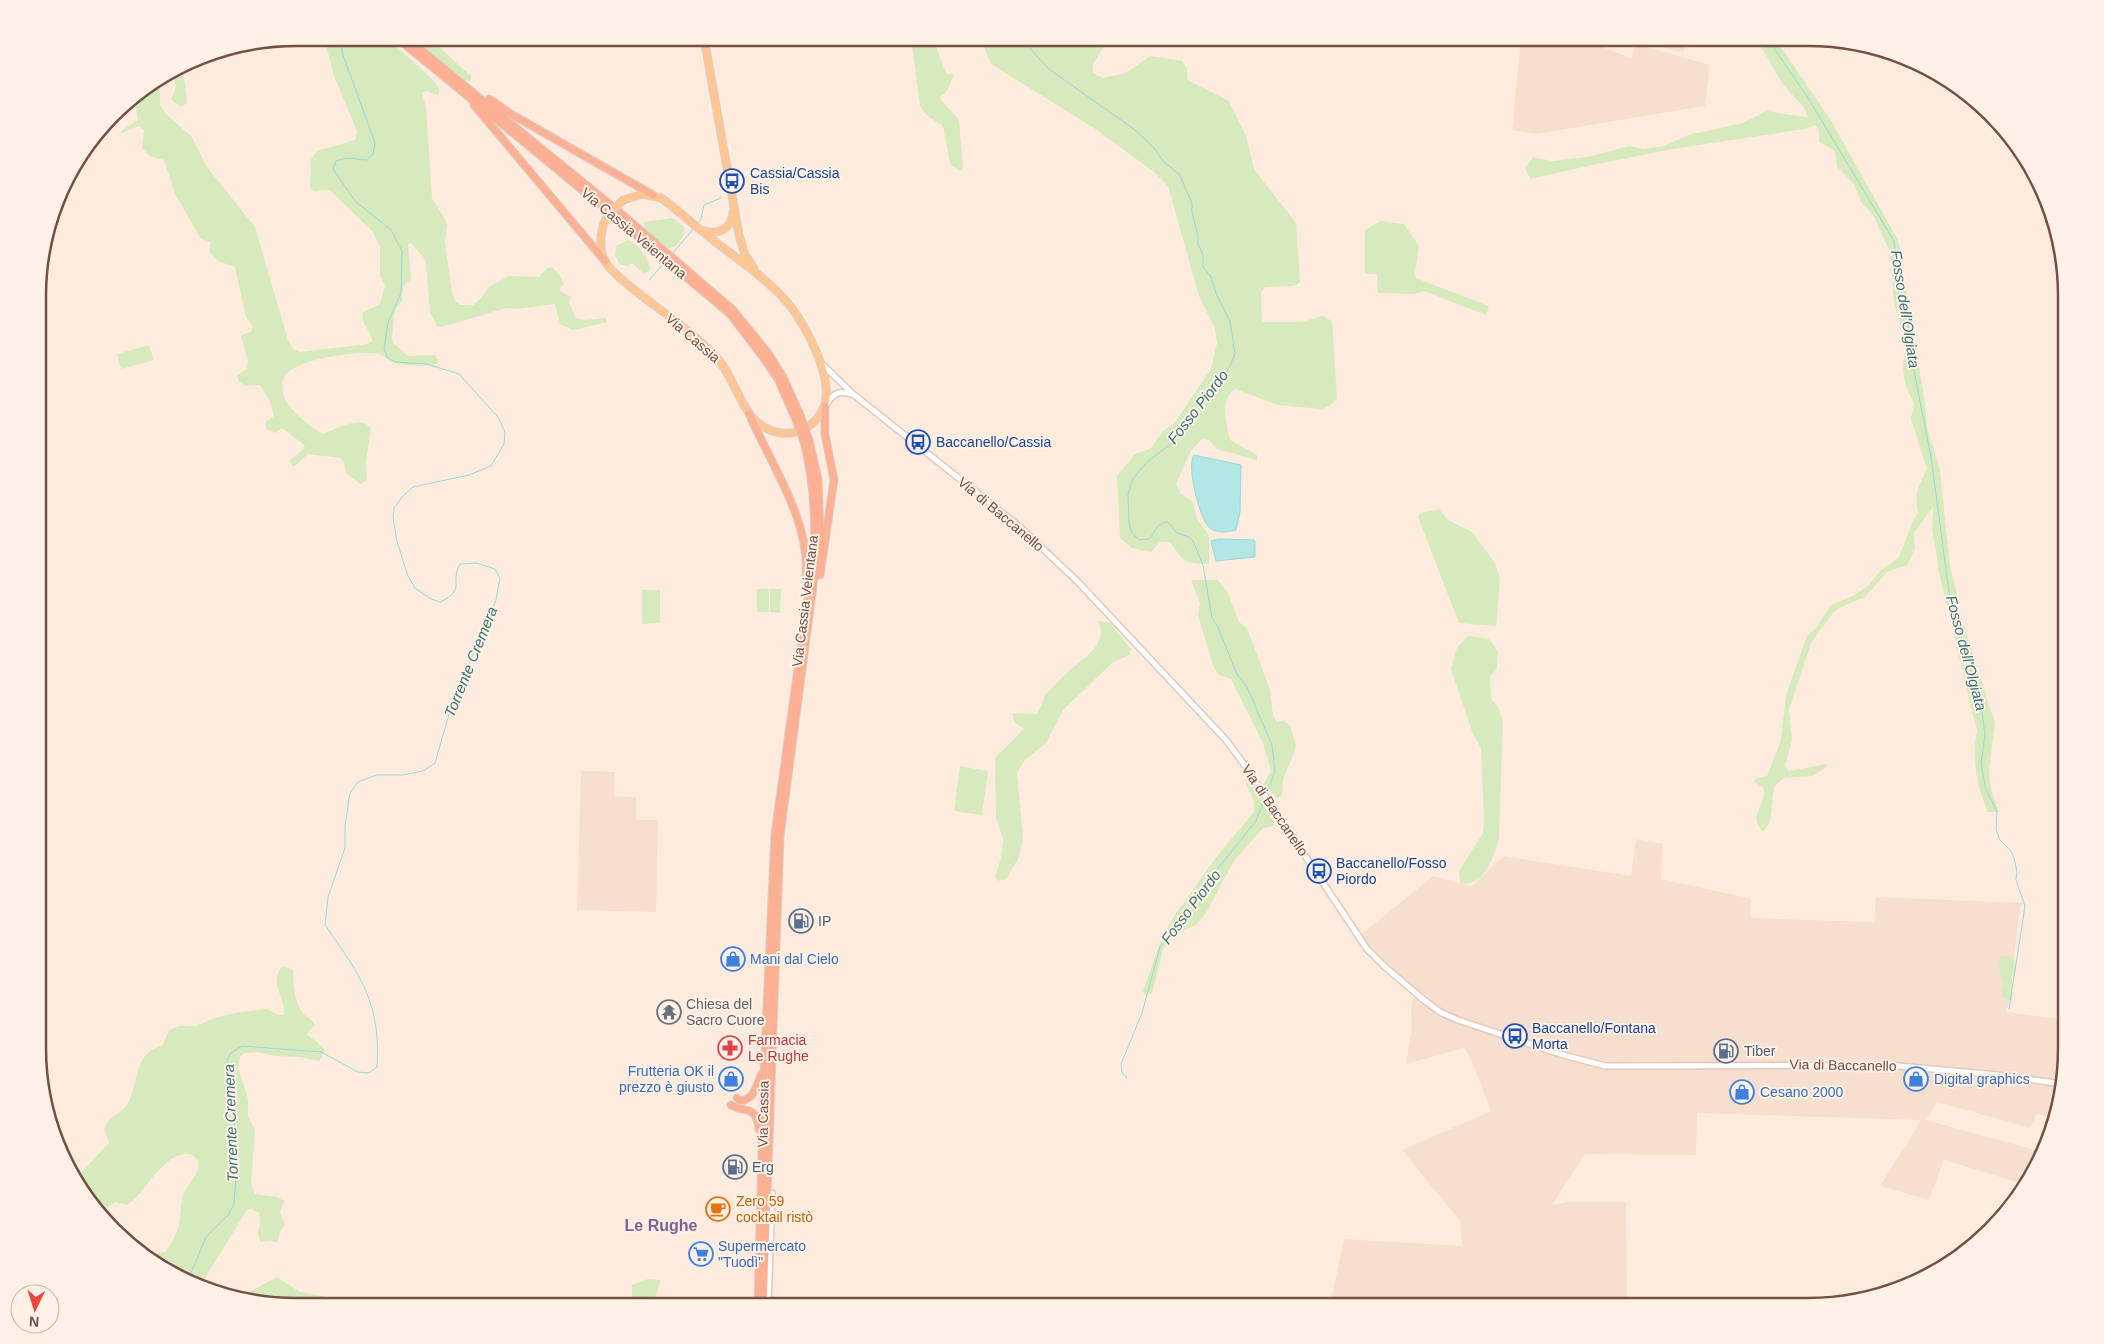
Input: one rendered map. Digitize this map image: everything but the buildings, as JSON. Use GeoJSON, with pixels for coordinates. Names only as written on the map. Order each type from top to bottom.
{"type":"FeatureCollection","features":[{"type":"Feature","properties":{"kind":"highway","name":"Via Cassia Veientana"},"geometry":{"type":"LineString","coordinates":[[407,46],[671,260],[730,314],[749,337],[778,379],[799,418],[807,441],[815,532],[808,611],[775,834],[764,1071]]}},
{"type":"Feature","properties":{"kind":"highway","name":"Via Cassia Veientana"},"geometry":{"type":"LineString","coordinates":[[416,46],[663,254]]}},
{"type":"Feature","properties":{"kind":"highway"},"geometry":{"type":"LineString","coordinates":[[439,72],[479,110],[605,262]]}},
{"type":"Feature","properties":{"kind":"highway"},"geometry":{"type":"LineString","coordinates":[[461,82],[478,90],[511,114],[653,195]]}},
{"type":"Feature","properties":{"kind":"highway"},"geometry":{"type":"LineString","coordinates":[[808,611],[817,593],[834,480],[825,434],[826,406]]}},
{"type":"Feature","properties":{"kind":"highway"},"geometry":{"type":"LineString","coordinates":[[749,414],[800,526],[806,552],[808,611]]}},
{"type":"Feature","properties":{"kind":"highway","name":"Via Cassia Veientana"},"geometry":{"type":"LineString","coordinates":[[772,1053],[780,836],[805,630]]}},
{"type":"Feature","properties":{"kind":"highway","name":"Via Cassia"},"geometry":{"type":"LineString","coordinates":[[764,1298],[772,1053]]}},
{"type":"Feature","properties":{"kind":"highway"},"geometry":{"type":"LineString","coordinates":[[737,1098],[741,1101],[747,1100],[754,1093],[764,1071]]}},
{"type":"Feature","properties":{"kind":"highway","name":"Via Cassia"},"geometry":{"type":"LineString","coordinates":[[758,1298],[764,1071]]}},
{"type":"Feature","properties":{"kind":"highway"},"geometry":{"type":"LineString","coordinates":[[731,1105],[735,1108],[747,1109],[756,1116],[762,1142]]}},
{"type":"Feature","properties":{"kind":"highway"},"geometry":{"type":"LineString","coordinates":[[770,1116],[774,1127],[772,1193]]}},
{"type":"Feature","properties":{"kind":"main road"},"geometry":{"type":"LineString","coordinates":[[705,46],[733,202],[745,255],[762,278]]}},
{"type":"Feature","properties":{"kind":"main road"},"geometry":{"type":"LineString","coordinates":[[605,262],[600,243],[603,226],[607,217],[623,200],[638,194],[653,195],[669,204],[762,278],[782,296],[794,311],[820,362],[827,386],[826,406]]}},
{"type":"Feature","properties":{"kind":"main road"},"geometry":{"type":"LineString","coordinates":[[697,228],[714,233],[724,230],[732,220],[733,202]]}},
{"type":"Feature","properties":{"kind":"main road","name":"Via Cassia"},"geometry":{"type":"LineString","coordinates":[[605,262],[622,279],[716,356],[729,373],[749,414],[769,429],[790,433],[809,426],[817,420],[826,406]]}},
{"type":"Feature","properties":{"kind":"street","name":"Via di Baccanello"},"geometry":{"type":"LineString","coordinates":[[820,362],[853,394],[1020,527],[1078,582],[1226,740],[1246,766],[1367,949],[1415,993],[1440,1012],[1458,1020],[1544,1049],[1605,1066],[1887,1065],[1998,1075],[2055,1083]]}},
{"type":"Feature","properties":{"kind":"street"},"geometry":{"type":"LineString","coordinates":[[826,406],[831,397],[837,393],[853,394]]}},
{"type":"Feature","properties":{"kind":"street"},"geometry":{"type":"LineString","coordinates":[[768,1298],[772,1193]]}},
{"type":"Feature","properties":{"kind":"shaded area"},"geometry":{"type":"Polygon","coordinates":[[[1520,46],[1599,46],[1631,58],[1636,46],[1644,46],[1710,65],[1705,106],[1537,134],[1512,130],[1520,46]]]}},
{"type":"Feature","properties":{"kind":"shaded area"},"geometry":{"type":"Polygon","coordinates":[[[1660,46],[1686,46],[1683,52],[1660,46]]]}},
{"type":"Feature","properties":{"kind":"shaded area"},"geometry":{"type":"Polygon","coordinates":[[[581,771],[615,772],[614,796],[636,797],[636,820],[658,820],[656,912],[577,910],[581,771]]]}},
{"type":"Feature","properties":{"kind":"shaded area"},"geometry":{"type":"Polygon","coordinates":[[[1636,839],[1663,844],[1661,879],[1752,899],[1751,918],[1874,922],[1876,897],[2022,903],[2007,1012],[2058,1019],[2056,1080],[2047,1117],[2037,1114],[2030,1128],[1937,1102],[1926,1120],[2036,1150],[2018,1183],[1944,1160],[1929,1200],[1880,1186],[1921,1120],[1697,1113],[1696,1155],[1585,1154],[1552,1205],[1567,1202],[1626,1202],[1627,1298],[1332,1298],[1344,1239],[1462,1246],[1460,1221],[1402,1150],[1491,1111],[1471,1059],[1464,1048],[1406,1064],[1412,1027],[1411,1007],[1415,993],[1358,937],[1433,876],[1471,886],[1504,856],[1631,876],[1636,839]]]}},
{"type":"Feature","properties":{"kind":"green space"},"geometry":{"type":"Polygon","coordinates":[[[326,46],[396,46],[434,81],[440,91],[438,95],[426,91],[422,93],[426,107],[432,198],[447,225],[445,242],[452,293],[456,302],[460,305],[473,305],[490,286],[509,276],[539,277],[547,268],[552,267],[562,278],[563,285],[559,290],[571,297],[569,302],[576,318],[585,320],[607,319],[607,322],[573,330],[560,324],[555,304],[516,309],[506,308],[442,327],[437,326],[430,312],[426,263],[411,243],[408,244],[411,279],[403,287],[402,301],[396,308],[392,337],[393,343],[408,356],[435,355],[438,360],[437,364],[399,364],[381,355],[357,353],[311,361],[298,366],[288,372],[282,382],[286,402],[304,421],[323,434],[355,422],[367,424],[371,429],[366,461],[367,480],[360,484],[346,473],[344,462],[340,458],[308,454],[295,466],[292,466],[290,460],[305,448],[303,444],[282,428],[275,433],[266,429],[265,422],[274,416],[270,402],[260,385],[246,386],[239,382],[237,376],[247,369],[248,362],[241,335],[251,332],[253,327],[246,317],[235,267],[218,261],[210,253],[210,242],[201,239],[175,194],[164,160],[151,157],[142,148],[144,130],[139,126],[121,133],[121,131],[138,120],[135,105],[160,86],[160,105],[166,114],[192,137],[207,167],[255,227],[288,340],[293,349],[300,352],[368,344],[372,341],[363,320],[363,312],[380,304],[385,285],[380,276],[380,247],[373,232],[332,192],[327,190],[314,191],[310,187],[311,159],[317,151],[355,140],[357,131],[334,76],[326,46]]]}},
{"type":"Feature","properties":{"kind":"green space"},"geometry":{"type":"Polygon","coordinates":[[[421,46],[438,46],[471,76],[471,80],[468,81],[460,79],[421,46]]]}},
{"type":"Feature","properties":{"kind":"green space"},"geometry":{"type":"Polygon","coordinates":[[[912,46],[936,46],[946,74],[954,75],[947,91],[940,97],[959,120],[963,168],[960,171],[950,164],[943,126],[926,115],[920,106],[912,46]]]}},
{"type":"Feature","properties":{"kind":"green space"},"geometry":{"type":"Polygon","coordinates":[[[983,46],[1104,46],[1093,64],[1093,73],[1103,78],[1126,73],[1150,56],[1182,61],[1187,69],[1187,80],[1229,101],[1246,136],[1254,169],[1296,223],[1300,282],[1294,286],[1265,287],[1261,293],[1262,322],[1301,322],[1323,316],[1332,321],[1337,399],[1329,406],[1321,409],[1277,405],[1235,389],[1230,394],[1227,399],[1225,413],[1230,440],[1257,455],[1257,460],[1217,449],[1209,440],[1202,439],[1191,451],[1176,484],[1181,494],[1193,502],[1197,519],[1209,535],[1209,564],[1194,563],[1182,558],[1170,542],[1160,542],[1151,552],[1131,548],[1120,538],[1117,476],[1135,454],[1150,449],[1164,430],[1174,424],[1211,369],[1217,343],[1215,329],[1199,296],[1168,186],[1154,172],[1094,128],[991,64],[983,46]]]}},
{"type":"Feature","properties":{"kind":"green space"},"geometry":{"type":"Polygon","coordinates":[[[1761,46],[1780,46],[1830,119],[1898,240],[1925,403],[1927,427],[1940,470],[1950,567],[1960,613],[1995,723],[1989,770],[1991,790],[1999,812],[1988,812],[1978,782],[1975,762],[1977,731],[1938,569],[1932,528],[1933,507],[1914,533],[1915,549],[1907,565],[1887,572],[1865,597],[1839,608],[1832,614],[1811,643],[1789,710],[1792,740],[1785,766],[1789,771],[1826,764],[1827,767],[1812,776],[1784,778],[1774,787],[1770,822],[1763,832],[1757,821],[1764,789],[1754,781],[1755,779],[1767,776],[1781,740],[1786,695],[1807,636],[1816,628],[1831,605],[1853,596],[1869,585],[1880,571],[1899,557],[1918,513],[1916,500],[1918,490],[1927,469],[1911,419],[1914,403],[1905,383],[1903,368],[1907,347],[1894,302],[1890,252],[1873,215],[1861,202],[1854,184],[1837,167],[1835,151],[1819,142],[1819,130],[1815,125],[1805,129],[1673,149],[1530,179],[1525,168],[1533,157],[1552,161],[1587,157],[1629,146],[1643,149],[1664,146],[1688,135],[1743,123],[1767,111],[1809,118],[1804,108],[1782,83],[1761,46]]]}},
{"type":"Feature","properties":{"kind":"green space"},"geometry":{"type":"Polygon","coordinates":[[[184,75],[187,103],[182,107],[171,100],[176,87],[174,78],[184,75]]]}},
{"type":"Feature","properties":{"kind":"green space"},"geometry":{"type":"Polygon","coordinates":[[[672,218],[684,227],[684,233],[676,246],[666,249],[645,229],[644,222],[672,218]]]}},
{"type":"Feature","properties":{"kind":"green space"},"geometry":{"type":"Polygon","coordinates":[[[1380,221],[1404,224],[1419,246],[1416,278],[1489,306],[1486,315],[1424,291],[1415,294],[1378,293],[1377,274],[1365,274],[1365,230],[1380,221]]]}},
{"type":"Feature","properties":{"kind":"green space"},"geometry":{"type":"Polygon","coordinates":[[[628,240],[643,252],[651,270],[643,273],[632,263],[627,266],[620,265],[615,255],[616,246],[628,240]]]}},
{"type":"Feature","properties":{"kind":"green space"},"geometry":{"type":"Polygon","coordinates":[[[149,345],[154,360],[121,369],[117,354],[149,345]]]}},
{"type":"Feature","properties":{"kind":"green space"},"geometry":{"type":"Polygon","coordinates":[[[1439,509],[1448,520],[1472,532],[1495,563],[1500,579],[1496,626],[1459,623],[1418,517],[1420,513],[1439,509]]]}},
{"type":"Feature","properties":{"kind":"green space"},"geometry":{"type":"Polygon","coordinates":[[[1191,580],[1218,580],[1228,593],[1239,622],[1247,628],[1270,690],[1273,716],[1277,722],[1283,721],[1290,725],[1296,746],[1283,780],[1282,795],[1278,798],[1263,785],[1271,771],[1263,743],[1231,679],[1219,675],[1214,668],[1198,616],[1200,603],[1191,580]]]}},
{"type":"Feature","properties":{"kind":"green space"},"geometry":{"type":"Polygon","coordinates":[[[757,589],[769,589],[769,612],[757,612],[757,589]]]}},
{"type":"Feature","properties":{"kind":"green space"},"geometry":{"type":"Polygon","coordinates":[[[770,589],[781,589],[780,613],[770,612],[770,589]]]}},
{"type":"Feature","properties":{"kind":"green space"},"geometry":{"type":"Polygon","coordinates":[[[642,590],[660,590],[660,623],[642,624],[642,590]]]}},
{"type":"Feature","properties":{"kind":"green space"},"geometry":{"type":"Polygon","coordinates":[[[1098,621],[1110,623],[1131,649],[1129,655],[1112,663],[1063,710],[1046,743],[1025,760],[1017,773],[1023,837],[1019,857],[1006,879],[999,881],[995,877],[1001,858],[1003,839],[996,817],[995,758],[1024,729],[1014,722],[1013,713],[1037,714],[1045,695],[1092,651],[1100,637],[1101,630],[1098,621]]]}},
{"type":"Feature","properties":{"kind":"green space"},"geometry":{"type":"Polygon","coordinates":[[[1468,636],[1489,639],[1498,651],[1497,669],[1490,677],[1491,699],[1498,707],[1503,721],[1499,838],[1491,862],[1482,876],[1476,881],[1460,883],[1459,871],[1483,833],[1484,822],[1481,749],[1472,731],[1451,669],[1457,648],[1468,636]]]}},
{"type":"Feature","properties":{"kind":"green space"},"geometry":{"type":"Polygon","coordinates":[[[960,766],[988,771],[982,815],[954,811],[960,766]]]}},
{"type":"Feature","properties":{"kind":"green space"},"geometry":{"type":"Polygon","coordinates":[[[1244,779],[1263,800],[1275,826],[1263,828],[1234,861],[1206,913],[1196,925],[1174,935],[1163,949],[1152,993],[1146,996],[1143,991],[1161,940],[1173,918],[1217,856],[1254,812],[1254,801],[1244,779]]]}},
{"type":"Feature","properties":{"kind":"green space"},"geometry":{"type":"Polygon","coordinates":[[[2009,955],[2014,960],[2015,968],[2012,978],[2012,1001],[2003,998],[2001,988],[2004,986],[1998,967],[2000,957],[2009,955]]]}},
{"type":"Feature","properties":{"kind":"green space"},"geometry":{"type":"Polygon","coordinates":[[[282,967],[293,969],[297,1003],[303,1013],[315,1025],[307,1035],[325,1050],[319,1061],[257,1052],[245,1053],[240,1057],[238,1067],[248,1099],[248,1116],[255,1130],[251,1184],[255,1194],[277,1197],[284,1201],[280,1212],[285,1225],[280,1231],[278,1242],[261,1242],[258,1235],[259,1213],[251,1209],[247,1210],[204,1280],[154,1254],[166,1252],[175,1235],[179,1224],[183,1197],[198,1169],[197,1160],[194,1156],[185,1154],[175,1157],[161,1167],[134,1200],[127,1205],[115,1202],[105,1209],[88,1187],[80,1173],[109,1143],[104,1131],[107,1122],[127,1105],[141,1062],[153,1049],[162,1046],[169,1030],[179,1026],[196,1026],[217,1017],[241,1012],[267,1009],[279,1015],[284,1015],[277,984],[278,972],[282,967]]]}},
{"type":"Feature","properties":{"kind":"green space"},"geometry":{"type":"Polygon","coordinates":[[[277,1277],[300,1292],[322,1296],[323,1298],[264,1296],[247,1293],[277,1277]]]}},
{"type":"Feature","properties":{"kind":"green space"},"geometry":{"type":"Polygon","coordinates":[[[648,1279],[661,1280],[655,1298],[632,1298],[632,1285],[648,1279]]]}},
{"type":"Feature","properties":{"kind":"water"},"geometry":{"type":"Polygon","coordinates":[[[1194,455],[1241,465],[1240,512],[1236,530],[1219,532],[1210,528],[1206,523],[1195,493],[1192,470],[1194,455]]]}},
{"type":"Feature","properties":{"kind":"water"},"geometry":{"type":"Polygon","coordinates":[[[1219,539],[1254,540],[1255,557],[1216,561],[1211,541],[1219,539]]]}},
{"type":"Feature","properties":{"kind":"waterway","name":"Torrente Cremera"},"geometry":{"type":"LineString","coordinates":[[190,1274],[206,1237],[228,1215],[234,1204],[236,1176],[234,1110],[227,1061],[231,1053],[242,1046],[321,1052],[358,1072],[369,1073],[377,1067],[375,1024],[366,990],[325,925],[328,897],[345,848],[345,826],[350,793],[358,782],[377,775],[403,775],[423,771],[435,763],[451,707],[496,600],[500,578],[495,569],[477,563],[460,564],[453,593],[440,602],[431,599],[415,588],[408,576],[397,542],[393,517],[394,508],[403,496],[413,487],[469,475],[491,466],[504,444],[505,432],[498,417],[459,374],[427,364],[395,362],[388,358],[384,349],[388,322],[401,293],[402,251],[391,230],[355,201],[333,169],[336,161],[346,158],[367,160],[373,154],[375,143],[341,46]]}},
{"type":"Feature","properties":{"kind":"waterway","name":"Fosso Piordo"},"geometry":{"type":"LineString","coordinates":[[1027,46],[1049,69],[1135,130],[1154,148],[1163,161],[1180,175],[1192,204],[1198,244],[1203,255],[1203,267],[1211,277],[1216,293],[1230,321],[1235,354],[1227,372],[1220,378],[1215,388],[1173,442],[1146,463],[1132,480],[1128,495],[1129,524],[1132,533],[1139,540],[1149,539],[1161,524],[1168,522],[1177,533],[1189,537],[1193,541],[1203,565],[1212,618],[1217,625],[1238,676],[1247,687],[1272,745],[1275,772],[1267,792]]}},
{"type":"Feature","properties":{"kind":"waterway","name":"Fosso dell'Olgiata"},"geometry":{"type":"LineString","coordinates":[[1772,46],[1808,98],[1894,241],[1902,296],[1912,343],[1914,371],[1931,457],[1949,592],[1981,703],[1985,736],[1981,763],[1986,790],[1997,811],[1996,830],[2000,840],[2011,851],[2014,858],[2017,872],[2016,880],[2025,906],[2009,1009]]}},
{"type":"Feature","properties":{"kind":"waterway"},"geometry":{"type":"LineString","coordinates":[[697,225],[701,219],[704,205],[721,198]]}},
{"type":"Feature","properties":{"kind":"waterway"},"geometry":{"type":"LineString","coordinates":[[673,253],[694,228]]}},
{"type":"Feature","properties":{"kind":"waterway"},"geometry":{"type":"LineString","coordinates":[[649,280],[665,262]]}},
{"type":"Feature","properties":{"kind":"waterway","name":"Fosso Piordo"},"geometry":{"type":"LineString","coordinates":[[1126,1079],[1127,1077],[1122,1073],[1121,1064],[1142,1013],[1160,947],[1193,907],[1203,887],[1256,821],[1264,801]]}},
{"type":"Feature","properties":{"kind":"place","name":"Cassia/Cassia Bis"},"geometry":{"type":"Point","coordinates":[732,181]}},
{"type":"Feature","properties":{"kind":"place","name":"Baccanello/Cassia"},"geometry":{"type":"Point","coordinates":[918,442]}},
{"type":"Feature","properties":{"kind":"place","name":"Baccanello/Fosso Piordo"},"geometry":{"type":"Point","coordinates":[1319,871]}},
{"type":"Feature","properties":{"kind":"place","name":"IP"},"geometry":{"type":"Point","coordinates":[801,921]}},
{"type":"Feature","properties":{"kind":"place","name":"Mani dal Cielo"},"geometry":{"type":"Point","coordinates":[733,959]}},
{"type":"Feature","properties":{"kind":"place","name":"Chiesa del Sacro Cuore"},"geometry":{"type":"Point","coordinates":[669,1012]}},
{"type":"Feature","properties":{"kind":"place","name":"Baccanello/Fontana Morta"},"geometry":{"type":"Point","coordinates":[1515,1036]}},
{"type":"Feature","properties":{"kind":"place","name":"Farmacia Le Rughe"},"geometry":{"type":"Point","coordinates":[730,1048]}},
{"type":"Feature","properties":{"kind":"place","name":"Tiber"},"geometry":{"type":"Point","coordinates":[1726,1051]}},
{"type":"Feature","properties":{"kind":"place","name":"Frutteria OK il prezzo è giusto"},"geometry":{"type":"Point","coordinates":[731,1079]}},
{"type":"Feature","properties":{"kind":"place","name":"Digital graphics"},"geometry":{"type":"Point","coordinates":[1916,1079]}},
{"type":"Feature","properties":{"kind":"place","name":"Cesano 2000"},"geometry":{"type":"Point","coordinates":[1742,1092]}},
{"type":"Feature","properties":{"kind":"place","name":"Erg"},"geometry":{"type":"Point","coordinates":[735,1167]}},
{"type":"Feature","properties":{"kind":"place","name":"Zero 59 cocktail ristò"},"geometry":{"type":"Point","coordinates":[718,1209]}},
{"type":"Feature","properties":{"kind":"place","name":"Supermercato \"Tuodì\""},"geometry":{"type":"Point","coordinates":[701,1254]}},
{"type":"Feature","properties":{"kind":"district","name":"Le Rughe"},"geometry":{"type":"Point","coordinates":[661,1225]}},
{"type":"Feature","properties":{"kind":"water label","name":"Fosso dell’Olgiata"},"geometry":{"type":"Point","coordinates":[1905,309]}}]}
